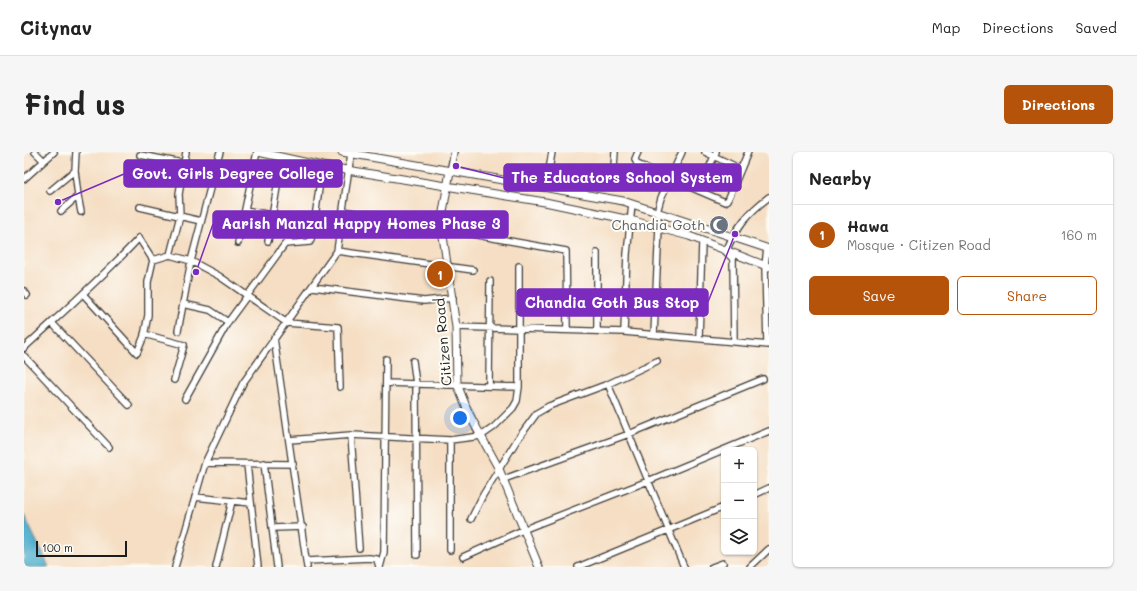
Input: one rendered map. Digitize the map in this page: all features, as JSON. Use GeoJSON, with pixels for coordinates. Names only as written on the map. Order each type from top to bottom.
{"type":"FeatureCollection","features":[{"type":"Feature","properties":{"kind":"street"},"geometry":{"type":"LineString","coordinates":[[35,152],[44,161]]}},
{"type":"Feature","properties":{"kind":"street"},"geometry":{"type":"LineString","coordinates":[[24,179],[54,152]]}},
{"type":"Feature","properties":{"kind":"street"},"geometry":{"type":"LineString","coordinates":[[76,152],[75,172],[81,212]]}},
{"type":"Feature","properties":{"kind":"street"},"geometry":{"type":"LineString","coordinates":[[170,255],[180,216],[178,194],[185,165],[186,152]]}},
{"type":"Feature","properties":{"kind":"street"},"geometry":{"type":"LineString","coordinates":[[178,331],[191,261],[220,152]]}},
{"type":"Feature","properties":{"kind":"street"},"geometry":{"type":"LineString","coordinates":[[238,243],[257,152],[278,155],[322,166],[349,169],[447,187],[545,202],[630,220],[658,227],[702,242],[767,267]]}},
{"type":"Feature","properties":{"kind":"street"},"geometry":{"type":"LineString","coordinates":[[342,152],[632,204],[768,249],[768,345],[597,330],[456,327]]}},
{"type":"Feature","properties":{"kind":"street"},"geometry":{"type":"LineString","coordinates":[[450,171],[454,152]]}},
{"type":"Feature","properties":{"kind":"street"},"geometry":{"type":"LineString","coordinates":[[546,188],[552,152]]}},
{"type":"Feature","properties":{"kind":"street"},"geometry":{"type":"LineString","coordinates":[[614,167],[615,152]]}},
{"type":"Feature","properties":{"kind":"street"},"geometry":{"type":"LineString","coordinates":[[638,152],[635,159],[637,164],[725,202],[728,200],[748,152]]}},
{"type":"Feature","properties":{"kind":"street"},"geometry":{"type":"LineString","coordinates":[[654,334],[658,227],[657,212],[661,198],[682,152]]}},
{"type":"Feature","properties":{"kind":"street"},"geometry":{"type":"LineString","coordinates":[[705,152],[715,154],[741,169]]}},
{"type":"Feature","properties":{"kind":"street"},"geometry":{"type":"LineString","coordinates":[[175,567],[205,463],[243,383],[338,251],[351,154]]}},
{"type":"Feature","properties":{"kind":"street"},"geometry":{"type":"LineString","coordinates":[[699,191],[715,154]]}},
{"type":"Feature","properties":{"kind":"street"},"geometry":{"type":"LineString","coordinates":[[140,155],[185,165],[215,169]]}},
{"type":"Feature","properties":{"kind":"street"},"geometry":{"type":"LineString","coordinates":[[268,241],[278,155]]}},
{"type":"Feature","properties":{"kind":"street"},"geometry":{"type":"LineString","coordinates":[[185,399],[228,322],[285,244],[310,242],[313,233],[322,166]]}},
{"type":"Feature","properties":{"kind":"street","name":"Citizen Road"},"geometry":{"type":"LineString","coordinates":[[450,171],[442,229],[449,265],[456,327],[457,384],[469,414],[504,479],[540,567]]}},
{"type":"Feature","properties":{"kind":"street"},"geometry":{"type":"LineString","coordinates":[[50,191],[75,172]]}},
{"type":"Feature","properties":{"kind":"street"},"geometry":{"type":"LineString","coordinates":[[61,211],[78,196]]}},
{"type":"Feature","properties":{"kind":"street"},"geometry":{"type":"LineString","coordinates":[[726,252],[732,236],[740,224],[769,197]]}},
{"type":"Feature","properties":{"kind":"street"},"geometry":{"type":"LineString","coordinates":[[624,332],[632,204]]}},
{"type":"Feature","properties":{"kind":"street"},"geometry":{"type":"LineString","coordinates":[[140,207],[201,221]]}},
{"type":"Feature","properties":{"kind":"street"},"geometry":{"type":"LineString","coordinates":[[245,210],[272,215]]}},
{"type":"Feature","properties":{"kind":"street"},"geometry":{"type":"LineString","coordinates":[[343,211],[566,251],[567,329]]}},
{"type":"Feature","properties":{"kind":"street"},"geometry":{"type":"LineString","coordinates":[[24,348],[83,294],[139,238],[153,260],[148,282],[148,315],[138,353],[83,294]]}},
{"type":"Feature","properties":{"kind":"street"},"geometry":{"type":"LineString","coordinates":[[699,338],[702,242]]}},
{"type":"Feature","properties":{"kind":"street"},"geometry":{"type":"LineString","coordinates":[[338,251],[449,265],[473,270]]}},
{"type":"Feature","properties":{"kind":"street"},"geometry":{"type":"LineString","coordinates":[[726,252],[733,259],[734,342]]}},
{"type":"Feature","properties":{"kind":"street"},"geometry":{"type":"LineString","coordinates":[[597,253],[597,330]]}},
{"type":"Feature","properties":{"kind":"street"},"geometry":{"type":"LineString","coordinates":[[153,260],[170,255],[191,261],[219,276],[287,323],[338,327],[340,387]]}},
{"type":"Feature","properties":{"kind":"street"},"geometry":{"type":"LineString","coordinates":[[289,440],[351,435],[385,436],[416,440],[450,440],[481,436],[494,427],[513,408],[517,401],[519,387],[519,266]]}},
{"type":"Feature","properties":{"kind":"street"},"geometry":{"type":"LineString","coordinates":[[489,386],[490,281]]}},
{"type":"Feature","properties":{"kind":"street"},"geometry":{"type":"LineString","coordinates":[[313,286],[424,301],[453,298]]}},
{"type":"Feature","properties":{"kind":"street"},"geometry":{"type":"LineString","coordinates":[[183,304],[210,310],[228,322]]}},
{"type":"Feature","properties":{"kind":"street"},"geometry":{"type":"LineString","coordinates":[[52,323],[130,405]]}},
{"type":"Feature","properties":{"kind":"street"},"geometry":{"type":"LineString","coordinates":[[144,334],[184,345],[174,380]]}},
{"type":"Feature","properties":{"kind":"street"},"geometry":{"type":"LineString","coordinates":[[274,338],[303,527],[307,564],[370,558],[377,560],[379,567]]}},
{"type":"Feature","properties":{"kind":"street"},"geometry":{"type":"LineString","coordinates":[[24,356],[109,447]]}},
{"type":"Feature","properties":{"kind":"street"},"geometry":{"type":"LineString","coordinates":[[379,567],[384,552],[386,359]]}},
{"type":"Feature","properties":{"kind":"street"},"geometry":{"type":"LineString","coordinates":[[414,361],[416,384],[417,555]]}},
{"type":"Feature","properties":{"kind":"street"},"geometry":{"type":"LineString","coordinates":[[471,519],[483,495],[499,469],[537,413],[549,406],[608,384],[657,361]]}},
{"type":"Feature","properties":{"kind":"street"},"geometry":{"type":"LineString","coordinates":[[504,479],[629,434],[763,380]]}},
{"type":"Feature","properties":{"kind":"street"},"geometry":{"type":"LineString","coordinates":[[386,383],[519,387]]}},
{"type":"Feature","properties":{"kind":"street"},"geometry":{"type":"LineString","coordinates":[[608,384],[684,567]]}},
{"type":"Feature","properties":{"kind":"street"},"geometry":{"type":"LineString","coordinates":[[463,557],[525,529],[648,481],[769,431]]}},
{"type":"Feature","properties":{"kind":"street"},"geometry":{"type":"LineString","coordinates":[[351,435],[359,548]]}},
{"type":"Feature","properties":{"kind":"street"},"geometry":{"type":"LineString","coordinates":[[450,440],[450,550]]}},
{"type":"Feature","properties":{"kind":"street"},"geometry":{"type":"LineString","coordinates":[[205,463],[293,464]]}},
{"type":"Feature","properties":{"kind":"street"},"geometry":{"type":"LineString","coordinates":[[264,463],[277,567]]}},
{"type":"Feature","properties":{"kind":"street"},"geometry":{"type":"LineString","coordinates":[[247,464],[258,567]]}},
{"type":"Feature","properties":{"kind":"street"},"geometry":{"type":"LineString","coordinates":[[757,494],[769,488]]}},
{"type":"Feature","properties":{"kind":"street"},"geometry":{"type":"LineString","coordinates":[[195,497],[251,503]]}},
{"type":"Feature","properties":{"kind":"street"},"geometry":{"type":"LineString","coordinates":[[216,567],[232,501]]}},
{"type":"Feature","properties":{"kind":"street"},"geometry":{"type":"LineString","coordinates":[[578,567],[669,531],[721,508]]}},
{"type":"Feature","properties":{"kind":"street"},"geometry":{"type":"LineString","coordinates":[[273,528],[303,527]]}},
{"type":"Feature","properties":{"kind":"street"},"geometry":{"type":"LineString","coordinates":[[750,567],[769,549]]}},
{"type":"Feature","properties":{"kind":"street"},"geometry":{"type":"LineString","coordinates":[[712,567],[723,563]]}},
{"type":"Feature","properties":{"kind":"water"},"geometry":{"type":"Polygon","coordinates":[[[24,515],[49,567],[24,567],[24,515]]]}},
{"type":"Feature","properties":{"kind":"place","name":"The Educators School System"},"geometry":{"type":"Point","coordinates":[456,166]}},
{"type":"Feature","properties":{"kind":"place","name":"Govt. Girls Degree College"},"geometry":{"type":"Point","coordinates":[58,202]}},
{"type":"Feature","properties":{"kind":"place","name":"Chandia Goth"},"geometry":{"type":"Point","coordinates":[719,225]}},
{"type":"Feature","properties":{"kind":"place","name":"Chandia Goth Bus Stop"},"geometry":{"type":"Point","coordinates":[735,234]}},
{"type":"Feature","properties":{"kind":"place","name":"Aarish Manzal Happy Homes Phase 3"},"geometry":{"type":"Point","coordinates":[196,272]}},
{"type":"Feature","properties":{"kind":"place","name":"Hawa"},"geometry":{"type":"Point","coordinates":[440,274]}}]}
